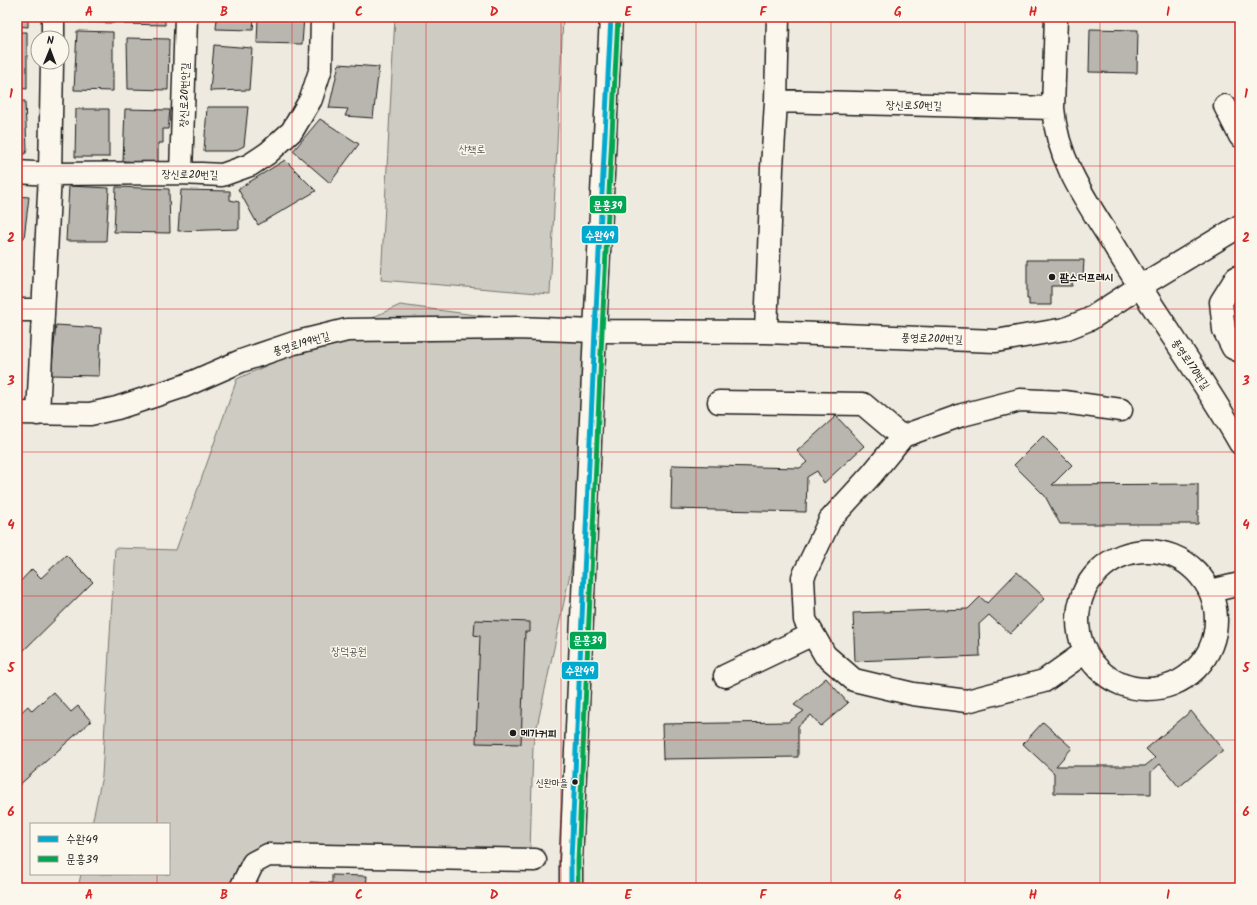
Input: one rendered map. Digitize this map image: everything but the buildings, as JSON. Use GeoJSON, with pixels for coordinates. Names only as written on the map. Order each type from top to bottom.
{"type":"FeatureCollection","features":[{"type":"Feature","properties":{"kind":"street"},"geometry":{"type":"LineString","coordinates":[[53,17],[53,30]]}},
{"type":"Feature","properties":{"kind":"street","name":"장신로20번안길"},"geometry":{"type":"LineString","coordinates":[[181,173],[186,17]]}},
{"type":"Feature","properties":{"kind":"street","name":"장신로20번길"},"geometry":{"type":"LineString","coordinates":[[17,172],[50,174],[181,173],[222,175],[250,165],[268,153],[292,131],[311,99],[321,68],[322,17]]}},
{"type":"Feature","properties":{"kind":"street"},"geometry":{"type":"LineString","coordinates":[[571,888],[594,331],[611,17]]}},
{"type":"Feature","properties":{"kind":"street"},"geometry":{"type":"LineString","coordinates":[[766,332],[778,17]]}},
{"type":"Feature","properties":{"kind":"street"},"geometry":{"type":"LineString","coordinates":[[1056,17],[1053,108],[1054,121],[1059,142],[1067,165],[1082,194],[1139,287]]}},
{"type":"Feature","properties":{"kind":"street"},"geometry":{"type":"LineString","coordinates":[[28,414],[43,310],[50,174],[52,70]]}},
{"type":"Feature","properties":{"kind":"street","name":"장신로50번길"},"geometry":{"type":"LineString","coordinates":[[776,101],[1053,108]]}},
{"type":"Feature","properties":{"kind":"street"},"geometry":{"type":"LineString","coordinates":[[1225,106],[1240,136]]}},
{"type":"Feature","properties":{"kind":"street","name":"풍영로200번길"},"geometry":{"type":"LineString","coordinates":[[594,331],[766,332],[996,340],[1065,329],[1090,319],[1139,287],[1240,226]]}},
{"type":"Feature","properties":{"kind":"street"},"geometry":{"type":"LineString","coordinates":[[1240,276],[1236,278],[1222,302],[1224,330],[1233,348],[1240,351]]}},
{"type":"Feature","properties":{"kind":"street","name":"풍영로170번길"},"geometry":{"type":"LineString","coordinates":[[1139,287],[1211,395],[1240,443]]}},
{"type":"Feature","properties":{"kind":"street"},"geometry":{"type":"LineString","coordinates":[[17,310],[43,310]]}},
{"type":"Feature","properties":{"kind":"street","name":"풍영로199번길"},"geometry":{"type":"LineString","coordinates":[[28,414],[90,414],[117,408],[184,386],[241,361],[294,343],[347,330],[396,328],[517,328],[594,331]]}},
{"type":"Feature","properties":{"kind":"street"},"geometry":{"type":"LineString","coordinates":[[1085,652],[1044,681],[967,701],[913,694],[854,680],[825,654],[805,620],[803,577],[830,520],[872,474],[902,437],[962,415],[1020,400],[1064,402],[1121,410]]}},
{"type":"Feature","properties":{"kind":"street"},"geometry":{"type":"LineString","coordinates":[[719,402],[863,404],[902,437]]}},
{"type":"Feature","properties":{"kind":"street"},"geometry":{"type":"LineString","coordinates":[[1138,551],[1145,551],[1160,552],[1181,559],[1198,573],[1211,591],[1217,614],[1215,638],[1205,660],[1188,677],[1166,687],[1142,690],[1119,684],[1112,680],[1099,671],[1085,652],[1078,631],[1078,608],[1085,588],[1098,570],[1116,557],[1138,551]]}},
{"type":"Feature","properties":{"kind":"street"},"geometry":{"type":"LineString","coordinates":[[1211,591],[1240,584]]}},
{"type":"Feature","properties":{"kind":"street"},"geometry":{"type":"LineString","coordinates":[[725,676],[813,634]]}},
{"type":"Feature","properties":{"kind":"street"},"geometry":{"type":"LineString","coordinates":[[240,888],[253,863],[268,855],[535,860]]}},
{"type":"Feature","properties":{"kind":"green space","name":"산책로"},"geometry":{"type":"Polygon","coordinates":[[[395,17],[563,17],[550,294],[381,280],[395,17]]]}},
{"type":"Feature","properties":{"kind":"green space","name":"장덕공원"},"geometry":{"type":"Polygon","coordinates":[[[400,305],[595,331],[576,546],[533,745],[530,853],[253,863],[244,888],[78,888],[81,875],[170,875],[170,823],[92,823],[102,776],[115,548],[176,550],[237,379],[400,305]]]}},
{"type":"Feature","properties":{"kind":"transit line","name":"수완49"},"geometry":{"type":"LineString","coordinates":[[571,888],[595,331],[611,17]]}},
{"type":"Feature","properties":{"kind":"transit line","name":"문흥39"},"geometry":{"type":"LineString","coordinates":[[578,888],[602,331],[618,17]]}},
{"type":"Feature","properties":{"kind":"place","name":"팜스더프레시"},"geometry":{"type":"Point","coordinates":[1052,277]}},
{"type":"Feature","properties":{"kind":"place","name":"메가커피"},"geometry":{"type":"Point","coordinates":[513,733]}},
{"type":"Feature","properties":{"kind":"place","name":"신완마을"},"geometry":{"type":"Point","coordinates":[575,782]}}]}
